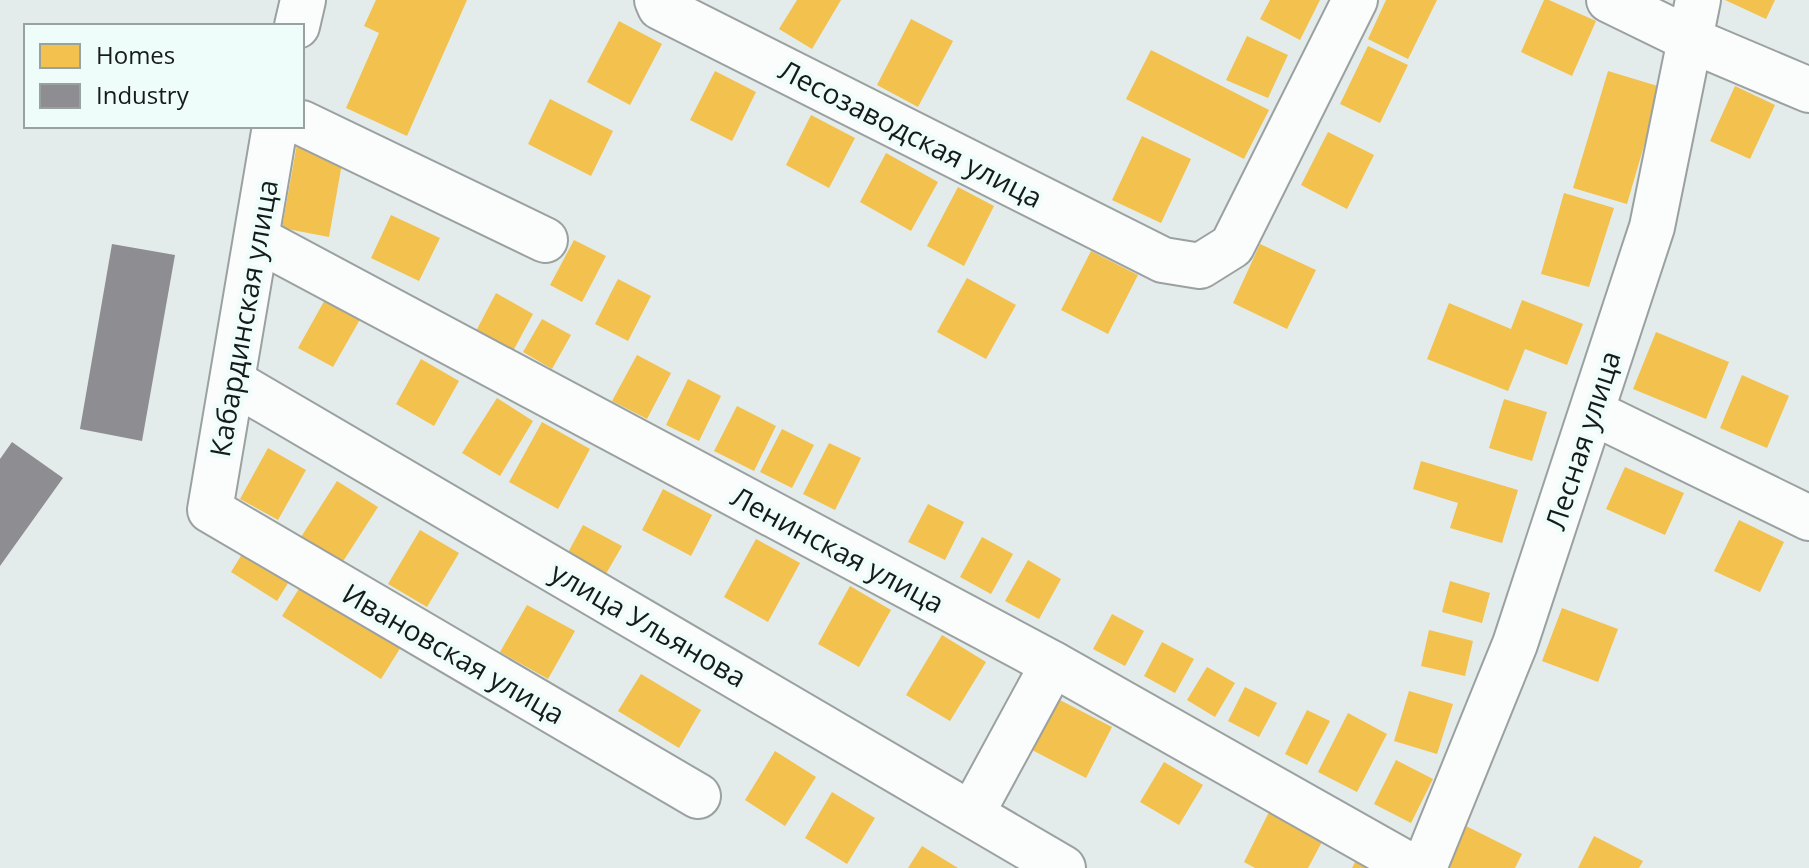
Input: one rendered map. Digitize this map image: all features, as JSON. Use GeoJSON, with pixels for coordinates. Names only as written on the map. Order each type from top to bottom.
{"type":"FeatureCollection","features":[{"type":"Feature","properties":{"kind":"street"},"geometry":{"type":"LineString","coordinates":[[297,24],[303,0]]}},
{"type":"Feature","properties":{"kind":"street","name":"Лесозаводская улица"},"geometry":{"type":"LineString","coordinates":[[658,3],[1163,260],[1200,266],[1232,246],[1355,0]]}},
{"type":"Feature","properties":{"kind":"street"},"geometry":{"type":"LineString","coordinates":[[1609,0],[1695,20],[1809,90]]}},
{"type":"Feature","properties":{"kind":"street","name":"Лесная улица"},"geometry":{"type":"LineString","coordinates":[[1424,868],[1515,644],[1652,227],[1695,20]]}},
{"type":"Feature","properties":{"kind":"street"},"geometry":{"type":"LineString","coordinates":[[304,124],[545,240]]}},
{"type":"Feature","properties":{"kind":"street","name":"Кабардинская улица"},"geometry":{"type":"LineString","coordinates":[[210,510],[275,128]]}},
{"type":"Feature","properties":{"kind":"street","name":"Ленинская улица"},"geometry":{"type":"LineString","coordinates":[[257,239],[1053,664],[1414,868]]}},
{"type":"Feature","properties":{"kind":"street","name":"улица Ульянова"},"geometry":{"type":"LineString","coordinates":[[233,382],[1063,868]]}},
{"type":"Feature","properties":{"kind":"street"},"geometry":{"type":"LineString","coordinates":[[1592,412],[1809,518]]}},
{"type":"Feature","properties":{"kind":"street","name":"Ивановская улица"},"geometry":{"type":"LineString","coordinates":[[210,510],[698,796]]}},
{"type":"Feature","properties":{"kind":"street"},"geometry":{"type":"LineString","coordinates":[[972,813],[1053,664]]}},
{"type":"Feature","properties":{"kind":"building: Homes"},"geometry":{"type":"Polygon","coordinates":[[[376,0],[467,0],[407,136],[346,108],[379,33],[364,26],[376,0]]]}},
{"type":"Feature","properties":{"kind":"building: Homes"},"geometry":{"type":"Polygon","coordinates":[[[797,0],[841,0],[812,49],[779,29],[797,0]]]}},
{"type":"Feature","properties":{"kind":"building: Homes"},"geometry":{"type":"Polygon","coordinates":[[[1270,0],[1320,0],[1300,40],[1260,19],[1270,0]]]}},
{"type":"Feature","properties":{"kind":"building: Homes"},"geometry":{"type":"Polygon","coordinates":[[[1386,0],[1437,0],[1408,59],[1368,39],[1386,0]]]}},
{"type":"Feature","properties":{"kind":"building: Homes"},"geometry":{"type":"Polygon","coordinates":[[[1544,0],[1596,21],[1572,76],[1521,52],[1544,0]]]}},
{"type":"Feature","properties":{"kind":"building: Homes"},"geometry":{"type":"Polygon","coordinates":[[[1725,0],[1775,0],[1766,19],[1725,0]]]}},
{"type":"Feature","properties":{"kind":"building: Homes"},"geometry":{"type":"Polygon","coordinates":[[[911,19],[953,41],[918,107],[877,85],[911,19]]]}},
{"type":"Feature","properties":{"kind":"building: Homes"},"geometry":{"type":"Polygon","coordinates":[[[619,21],[662,44],[630,105],[587,82],[619,21]]]}},
{"type":"Feature","properties":{"kind":"building: Homes"},"geometry":{"type":"Polygon","coordinates":[[[1247,36],[1288,55],[1268,98],[1226,80],[1247,36]]]}},
{"type":"Feature","properties":{"kind":"building: Homes"},"geometry":{"type":"Polygon","coordinates":[[[1368,46],[1408,65],[1380,123],[1340,104],[1368,46]]]}},
{"type":"Feature","properties":{"kind":"building: Homes"},"geometry":{"type":"Polygon","coordinates":[[[1151,50],[1269,110],[1244,159],[1126,99],[1151,50]]]}},
{"type":"Feature","properties":{"kind":"building: Homes"},"geometry":{"type":"Polygon","coordinates":[[[715,71],[756,92],[732,141],[690,120],[715,71]]]}},
{"type":"Feature","properties":{"kind":"building: Homes"},"geometry":{"type":"Polygon","coordinates":[[[1608,71],[1661,87],[1627,204],[1573,188],[1608,71]]]}},
{"type":"Feature","properties":{"kind":"building: Homes"},"geometry":{"type":"Polygon","coordinates":[[[1735,86],[1775,105],[1750,159],[1710,141],[1735,86]]]}},
{"type":"Feature","properties":{"kind":"building: Homes"},"geometry":{"type":"Polygon","coordinates":[[[550,99],[613,131],[591,176],[528,144],[550,99]]]}},
{"type":"Feature","properties":{"kind":"building: Homes"},"geometry":{"type":"Polygon","coordinates":[[[811,115],[855,138],[829,188],[786,165],[811,115]]]}},
{"type":"Feature","properties":{"kind":"building: Homes"},"geometry":{"type":"Polygon","coordinates":[[[1328,132],[1374,155],[1347,209],[1301,185],[1328,132]]]}},
{"type":"Feature","properties":{"kind":"building: Homes"},"geometry":{"type":"Polygon","coordinates":[[[1142,136],[1191,159],[1161,223],[1112,200],[1142,136]]]}},
{"type":"Feature","properties":{"kind":"building: Homes"},"geometry":{"type":"Polygon","coordinates":[[[297,144],[344,152],[329,237],[282,228],[297,144]]]}},
{"type":"Feature","properties":{"kind":"building: Homes"},"geometry":{"type":"Polygon","coordinates":[[[886,153],[938,182],[911,231],[860,202],[886,153]]]}},
{"type":"Feature","properties":{"kind":"building: Homes"},"geometry":{"type":"Polygon","coordinates":[[[958,187],[994,206],[964,266],[927,246],[958,187]]]}},
{"type":"Feature","properties":{"kind":"building: Homes"},"geometry":{"type":"Polygon","coordinates":[[[1564,193],[1614,208],[1589,287],[1541,274],[1564,193]]]}},
{"type":"Feature","properties":{"kind":"building: Homes"},"geometry":{"type":"Polygon","coordinates":[[[391,215],[440,238],[419,281],[371,258],[391,215]]]}},
{"type":"Feature","properties":{"kind":"building: Homes"},"geometry":{"type":"Polygon","coordinates":[[[574,240],[606,256],[582,302],[550,285],[574,240]]]}},
{"type":"Feature","properties":{"kind":"building: Homes"},"geometry":{"type":"Polygon","coordinates":[[[1260,244],[1316,270],[1287,329],[1233,303],[1260,244]]]}},
{"type":"Feature","properties":{"kind":"building: Homes"},"geometry":{"type":"Polygon","coordinates":[[[1091,251],[1138,275],[1108,334],[1061,310],[1091,251]]]}},
{"type":"Feature","properties":{"kind":"building: Homes"},"geometry":{"type":"Polygon","coordinates":[[[967,278],[1016,305],[986,359],[937,332],[967,278]]]}},
{"type":"Feature","properties":{"kind":"building: Homes"},"geometry":{"type":"Polygon","coordinates":[[[618,279],[651,296],[628,341],[595,324],[618,279]]]}},
{"type":"Feature","properties":{"kind":"building: Homes"},"geometry":{"type":"Polygon","coordinates":[[[496,293],[533,314],[512,353],[475,333],[496,293]]]}},
{"type":"Feature","properties":{"kind":"building: Homes"},"geometry":{"type":"Polygon","coordinates":[[[327,296],[362,316],[333,367],[298,348],[327,296]]]}},
{"type":"Feature","properties":{"kind":"building: Homes"},"geometry":{"type":"Polygon","coordinates":[[[1522,300],[1583,324],[1567,365],[1525,349],[1508,391],[1427,359],[1449,303],[1511,329],[1522,300]]]}},
{"type":"Feature","properties":{"kind":"building: Homes"},"geometry":{"type":"Polygon","coordinates":[[[542,319],[571,335],[552,369],[523,352],[542,319]]]}},
{"type":"Feature","properties":{"kind":"building: Homes"},"geometry":{"type":"Polygon","coordinates":[[[1656,332],[1729,362],[1706,419],[1633,389],[1656,332]]]}},
{"type":"Feature","properties":{"kind":"building: Homes"},"geometry":{"type":"Polygon","coordinates":[[[637,355],[671,373],[647,419],[612,401],[637,355]]]}},
{"type":"Feature","properties":{"kind":"building: Homes"},"geometry":{"type":"Polygon","coordinates":[[[421,359],[459,381],[434,426],[396,404],[421,359]]]}},
{"type":"Feature","properties":{"kind":"building: Homes"},"geometry":{"type":"Polygon","coordinates":[[[1742,375],[1789,396],[1767,448],[1720,428],[1742,375]]]}},
{"type":"Feature","properties":{"kind":"building: Homes"},"geometry":{"type":"Polygon","coordinates":[[[688,379],[721,396],[699,441],[666,425],[688,379]]]}},
{"type":"Feature","properties":{"kind":"building: Homes"},"geometry":{"type":"Polygon","coordinates":[[[497,398],[533,421],[500,476],[462,453],[497,398]]]}},
{"type":"Feature","properties":{"kind":"building: Homes"},"geometry":{"type":"Polygon","coordinates":[[[1504,399],[1547,412],[1532,461],[1489,448],[1504,399]]]}},
{"type":"Feature","properties":{"kind":"building: Homes"},"geometry":{"type":"Polygon","coordinates":[[[737,406],[776,426],[754,471],[714,451],[737,406]]]}},
{"type":"Feature","properties":{"kind":"building: Homes"},"geometry":{"type":"Polygon","coordinates":[[[542,422],[590,449],[558,509],[509,482],[542,422]]]}},
{"type":"Feature","properties":{"kind":"building: Homes"},"geometry":{"type":"Polygon","coordinates":[[[782,429],[814,445],[792,488],[760,472],[782,429]]]}},
{"type":"Feature","properties":{"kind":"building: Homes"},"geometry":{"type":"Polygon","coordinates":[[[829,443],[861,458],[835,510],[803,494],[829,443]]]}},
{"type":"Feature","properties":{"kind":"building: Homes"},"geometry":{"type":"Polygon","coordinates":[[[268,448],[306,470],[278,520],[240,499],[268,448]]]}},
{"type":"Feature","properties":{"kind":"building: Homes"},"geometry":{"type":"Polygon","coordinates":[[[1421,461],[1518,490],[1502,543],[1450,528],[1458,503],[1413,489],[1421,461]]]}},
{"type":"Feature","properties":{"kind":"building: Homes"},"geometry":{"type":"Polygon","coordinates":[[[1625,467],[1684,493],[1665,535],[1606,509],[1625,467]]]}},
{"type":"Feature","properties":{"kind":"building: Homes"},"geometry":{"type":"Polygon","coordinates":[[[337,481],[378,507],[342,563],[301,537],[337,481]]]}},
{"type":"Feature","properties":{"kind":"building: Homes"},"geometry":{"type":"Polygon","coordinates":[[[663,489],[712,515],[691,556],[642,530],[663,489]]]}},
{"type":"Feature","properties":{"kind":"building: Homes"},"geometry":{"type":"Polygon","coordinates":[[[928,504],[964,522],[945,560],[908,542],[928,504]]]}},
{"type":"Feature","properties":{"kind":"building: Homes"},"geometry":{"type":"Polygon","coordinates":[[[1739,520],[1784,542],[1760,592],[1714,571],[1739,520]]]}},
{"type":"Feature","properties":{"kind":"building: Homes"},"geometry":{"type":"Polygon","coordinates":[[[583,525],[622,546],[603,579],[565,558],[583,525]]]}},
{"type":"Feature","properties":{"kind":"building: Homes"},"geometry":{"type":"Polygon","coordinates":[[[420,530],[459,553],[427,607],[388,584],[420,530]]]}},
{"type":"Feature","properties":{"kind":"building: Homes"},"geometry":{"type":"Polygon","coordinates":[[[982,537],[1013,554],[991,594],[960,577],[982,537]]]}},
{"type":"Feature","properties":{"kind":"building: Homes"},"geometry":{"type":"Polygon","coordinates":[[[756,539],[800,563],[768,622],[724,597],[756,539]]]}},
{"type":"Feature","properties":{"kind":"building: Homes"},"geometry":{"type":"Polygon","coordinates":[[[247,546],[293,575],[277,601],[231,572],[247,546]]]}},
{"type":"Feature","properties":{"kind":"building: Homes"},"geometry":{"type":"Polygon","coordinates":[[[1028,560],[1061,579],[1039,619],[1005,601],[1028,560]]]}},
{"type":"Feature","properties":{"kind":"building: Homes"},"geometry":{"type":"Polygon","coordinates":[[[305,579],[404,642],[381,679],[282,616],[305,579]]]}},
{"type":"Feature","properties":{"kind":"building: Homes"},"geometry":{"type":"Polygon","coordinates":[[[1450,581],[1490,593],[1482,623],[1442,612],[1450,581]]]}},
{"type":"Feature","properties":{"kind":"building: Homes"},"geometry":{"type":"Polygon","coordinates":[[[850,586],[891,610],[859,667],[818,644],[850,586]]]}},
{"type":"Feature","properties":{"kind":"building: Homes"},"geometry":{"type":"Polygon","coordinates":[[[527,605],[575,631],[548,679],[500,652],[527,605]]]}},
{"type":"Feature","properties":{"kind":"building: Homes"},"geometry":{"type":"Polygon","coordinates":[[[1562,608],[1618,629],[1598,682],[1542,661],[1562,608]]]}},
{"type":"Feature","properties":{"kind":"building: Homes"},"geometry":{"type":"Polygon","coordinates":[[[1112,614],[1144,631],[1125,666],[1093,649],[1112,614]]]}},
{"type":"Feature","properties":{"kind":"building: Homes"},"geometry":{"type":"Polygon","coordinates":[[[1429,630],[1473,641],[1465,676],[1421,666],[1429,630]]]}},
{"type":"Feature","properties":{"kind":"building: Homes"},"geometry":{"type":"Polygon","coordinates":[[[942,635],[986,662],[950,721],[906,695],[942,635]]]}},
{"type":"Feature","properties":{"kind":"building: Homes"},"geometry":{"type":"Polygon","coordinates":[[[1162,642],[1194,659],[1175,693],[1144,676],[1162,642]]]}},
{"type":"Feature","properties":{"kind":"building: Homes"},"geometry":{"type":"Polygon","coordinates":[[[1207,667],[1235,683],[1215,717],[1187,700],[1207,667]]]}},
{"type":"Feature","properties":{"kind":"building: Homes"},"geometry":{"type":"Polygon","coordinates":[[[641,674],[701,710],[679,748],[618,711],[641,674]]]}},
{"type":"Feature","properties":{"kind":"building: Homes"},"geometry":{"type":"Polygon","coordinates":[[[1245,687],[1277,703],[1259,737],[1228,721],[1245,687]]]}},
{"type":"Feature","properties":{"kind":"building: Homes"},"geometry":{"type":"Polygon","coordinates":[[[1409,691],[1453,704],[1437,754],[1394,741],[1409,691]]]}},
{"type":"Feature","properties":{"kind":"building: Homes"},"geometry":{"type":"Polygon","coordinates":[[[1058,699],[1112,727],[1086,778],[1032,750],[1058,699]]]}},
{"type":"Feature","properties":{"kind":"building: Homes"},"geometry":{"type":"Polygon","coordinates":[[[1307,710],[1330,721],[1307,765],[1285,754],[1307,710]]]}},
{"type":"Feature","properties":{"kind":"building: Homes"},"geometry":{"type":"Polygon","coordinates":[[[1348,713],[1387,734],[1357,792],[1318,772],[1348,713]]]}},
{"type":"Feature","properties":{"kind":"building: Homes"},"geometry":{"type":"Polygon","coordinates":[[[775,751],[816,777],[785,826],[745,800],[775,751]]]}},
{"type":"Feature","properties":{"kind":"building: Homes"},"geometry":{"type":"Polygon","coordinates":[[[1396,760],[1433,779],[1411,823],[1374,804],[1396,760]]]}},
{"type":"Feature","properties":{"kind":"building: Homes"},"geometry":{"type":"Polygon","coordinates":[[[1164,762],[1203,785],[1179,825],[1140,802],[1164,762]]]}},
{"type":"Feature","properties":{"kind":"building: Homes"},"geometry":{"type":"Polygon","coordinates":[[[832,792],[875,818],[847,864],[805,838],[832,792]]]}},
{"type":"Feature","properties":{"kind":"building: Homes"},"geometry":{"type":"Polygon","coordinates":[[[1269,812],[1323,840],[1308,868],[1255,868],[1244,862],[1269,812]]]}},
{"type":"Feature","properties":{"kind":"building: Homes"},"geometry":{"type":"Polygon","coordinates":[[[1462,824],[1522,854],[1515,868],[1440,868],[1462,824]]]}},
{"type":"Feature","properties":{"kind":"building: Homes"},"geometry":{"type":"Polygon","coordinates":[[[1594,836],[1643,861],[1639,868],[1578,868],[1594,836]]]}},
{"type":"Feature","properties":{"kind":"building: Homes"},"geometry":{"type":"Polygon","coordinates":[[[922,846],[958,868],[908,868],[922,846]]]}},
{"type":"Feature","properties":{"kind":"building: Homes"},"geometry":{"type":"Polygon","coordinates":[[[1356,860],[1371,868],[1352,868],[1356,860]]]}},
{"type":"Feature","properties":{"kind":"building: Industry"},"geometry":{"type":"Polygon","coordinates":[[[112,244],[175,255],[142,441],[80,429],[112,244]]]}},
{"type":"Feature","properties":{"kind":"building: Industry"},"geometry":{"type":"Polygon","coordinates":[[[12,442],[63,478],[0,566],[0,459],[12,442]]]}}]}
